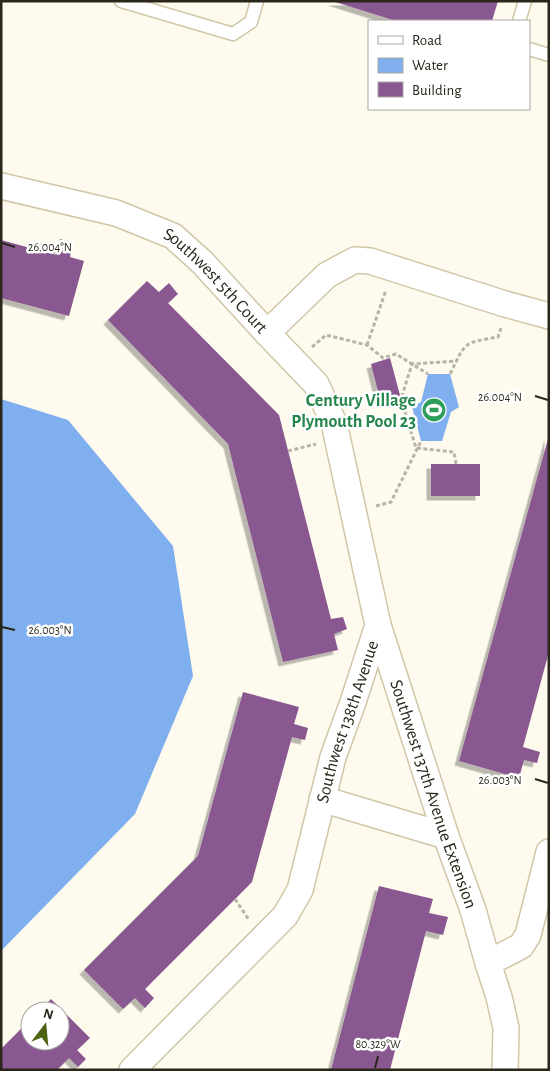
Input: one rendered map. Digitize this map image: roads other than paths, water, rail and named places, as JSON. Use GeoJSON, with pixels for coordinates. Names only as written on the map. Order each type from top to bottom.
{"type":"FeatureCollection","features":[{"type":"Feature","properties":{"kind":"street","name":"Southwest 5th Court"},"geometry":{"type":"LineString","coordinates":[[1,186],[116,213],[173,236],[202,263],[267,333],[327,275],[355,260],[370,261],[508,305],[549,316]]}},
{"type":"Feature","properties":{"kind":"street","name":"Southwest 138th Avenue"},"geometry":{"type":"LineString","coordinates":[[138,1064],[285,916],[300,890],[333,757],[378,625],[334,423],[316,384],[267,333]]}},
{"type":"Feature","properties":{"kind":"street","name":"Southwest 137th Avenue Extension"},"geometry":{"type":"LineString","coordinates":[[378,625],[446,836],[474,910],[499,997],[506,1028],[505,1070]]}},
{"type":"Feature","properties":{"kind":"street"},"geometry":{"type":"LineString","coordinates":[[322,799],[446,836]]}},
{"type":"Feature","properties":{"kind":"street"},"geometry":{"type":"LineString","coordinates":[[488,963],[521,946],[528,935],[549,852]]}},
{"type":"Feature","properties":{"kind":"lane"},"geometry":{"type":"LineString","coordinates":[[121,1],[233,34],[251,22],[257,1]]}},
{"type":"Feature","properties":{"kind":"lane"},"geometry":{"type":"LineString","coordinates":[[519,20],[525,1]]}},
{"type":"Feature","properties":{"kind":"lane"},"geometry":{"type":"LineString","coordinates":[[530,49],[549,55]]}},
{"type":"Feature","properties":{"kind":"water","name":"Century Village Plymouth Pool 23"},"geometry":{"type":"Polygon","coordinates":[[[428,374],[450,374],[459,407],[451,412],[442,441],[421,441],[412,407],[421,402],[428,374]]]}},
{"type":"Feature","properties":{"kind":"water"},"geometry":{"type":"Polygon","coordinates":[[[1,399],[68,420],[173,546],[193,676],[135,814],[1,951],[1,399]]]}},
{"type":"Feature","properties":{"kind":"place","name":"Century Village Plymouth Pool 23"},"geometry":{"type":"Point","coordinates":[434,410]}}]}
